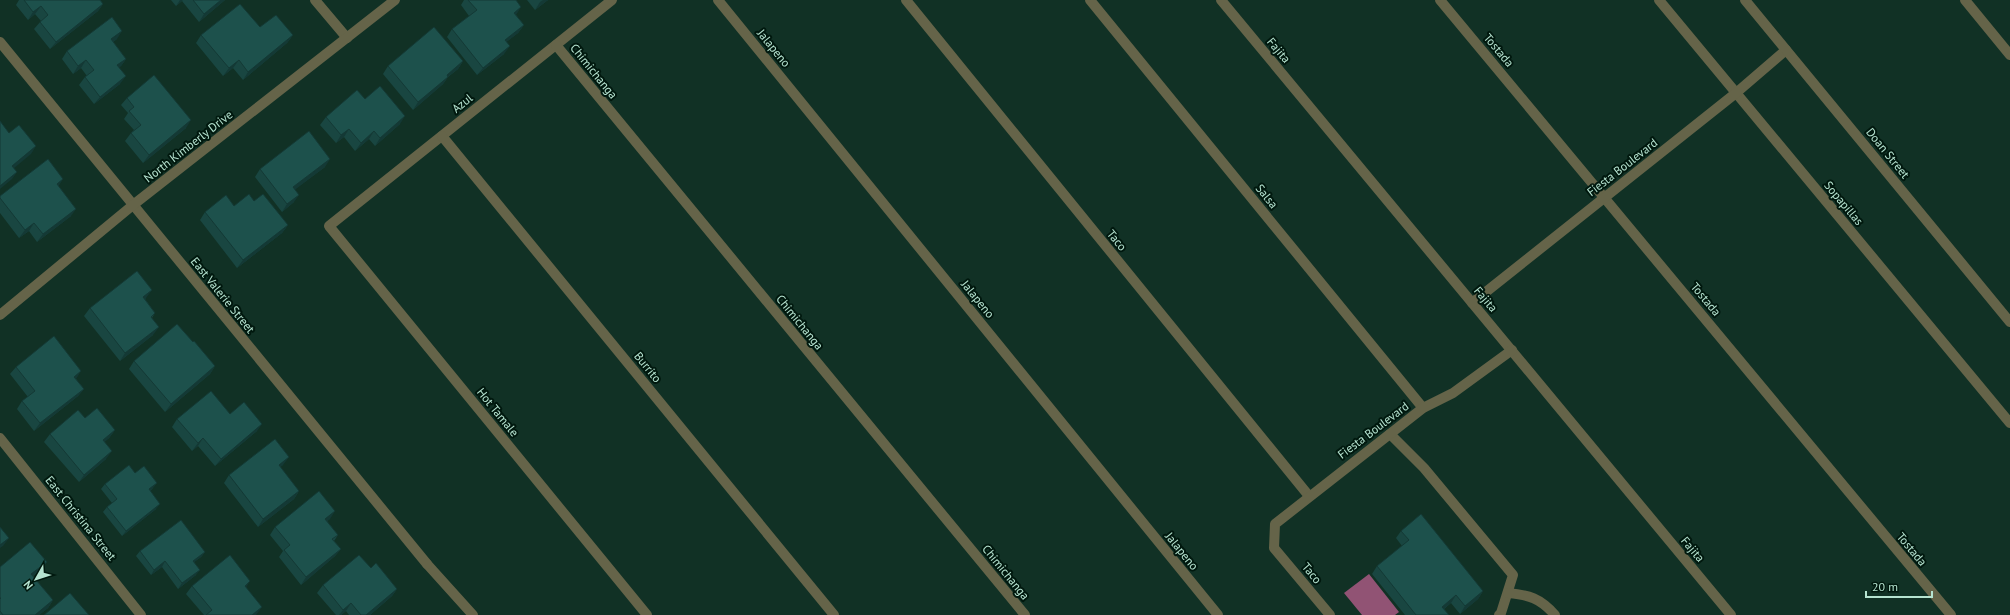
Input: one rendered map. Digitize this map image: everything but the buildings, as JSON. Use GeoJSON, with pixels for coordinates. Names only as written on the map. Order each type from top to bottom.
{"type":"FeatureCollection","features":[{"type":"Feature","properties":{"kind":"street"},"geometry":{"type":"LineString","coordinates":[[316,0],[347,38]]}},
{"type":"Feature","properties":{"kind":"street","name":"North Kimberly Drive"},"geometry":{"type":"LineString","coordinates":[[0,315],[134,205],[396,0]]}},
{"type":"Feature","properties":{"kind":"street","name":"Azul"},"geometry":{"type":"LineString","coordinates":[[329,226],[612,0]]}},
{"type":"Feature","properties":{"kind":"street","name":"Jalapeno"},"geometry":{"type":"LineString","coordinates":[[718,0],[1218,615]]}},
{"type":"Feature","properties":{"kind":"street","name":"Taco"},"geometry":{"type":"LineString","coordinates":[[906,0],[1309,496]]}},
{"type":"Feature","properties":{"kind":"street","name":"Salsa"},"geometry":{"type":"LineString","coordinates":[[1090,0],[1424,408]]}},
{"type":"Feature","properties":{"kind":"street","name":"Fajita"},"geometry":{"type":"LineString","coordinates":[[1221,0],[1731,615]]}},
{"type":"Feature","properties":{"kind":"street","name":"Tostada"},"geometry":{"type":"LineString","coordinates":[[1440,0],[1951,615]]}},
{"type":"Feature","properties":{"kind":"street","name":"Sopapillas"},"geometry":{"type":"LineString","coordinates":[[1659,0],[2010,423]]}},
{"type":"Feature","properties":{"kind":"street","name":"Doan Street"},"geometry":{"type":"LineString","coordinates":[[1745,0],[2010,322]]}},
{"type":"Feature","properties":{"kind":"street"},"geometry":{"type":"LineString","coordinates":[[1965,0],[2010,56]]}},
{"type":"Feature","properties":{"kind":"street","name":"East Valerie Street"},"geometry":{"type":"LineString","coordinates":[[0,42],[426,564],[471,614]]}},
{"type":"Feature","properties":{"kind":"street","name":"Chimichanga"},"geometry":{"type":"LineString","coordinates":[[556,45],[1025,615]]}},
{"type":"Feature","properties":{"kind":"street","name":"Fiesta Boulevard"},"geometry":{"type":"LineString","coordinates":[[1472,303],[1736,93],[1786,50]]}},
{"type":"Feature","properties":{"kind":"street","name":"Burrito"},"geometry":{"type":"LineString","coordinates":[[442,136],[834,615]]}},
{"type":"Feature","properties":{"kind":"street","name":"Hot Tamale"},"geometry":{"type":"LineString","coordinates":[[329,226],[647,615]]}},
{"type":"Feature","properties":{"kind":"street","name":"Fiesta Boulevard"},"geometry":{"type":"LineString","coordinates":[[1274,548],[1275,524],[1309,496],[1424,408],[1453,393],[1512,350]]}},
{"type":"Feature","properties":{"kind":"street"},"geometry":{"type":"LineString","coordinates":[[1390,434],[1424,468],[1513,575],[1508,594],[1499,615]]}},
{"type":"Feature","properties":{"kind":"street","name":"East Christina Street"},"geometry":{"type":"LineString","coordinates":[[0,438],[141,615]]}},
{"type":"Feature","properties":{"kind":"street","name":"Taco"},"geometry":{"type":"LineString","coordinates":[[1274,548],[1330,615]]}},
{"type":"Feature","properties":{"kind":"street"},"geometry":{"type":"LineString","coordinates":[[1508,594],[1528,595],[1546,605],[1555,615]]}},
{"type":"Feature","properties":{"kind":"shaded area"},"geometry":{"type":"Polygon","coordinates":[[[1369,574],[1399,612],[1395,615],[1362,615],[1344,593],[1369,574]]]}}]}
